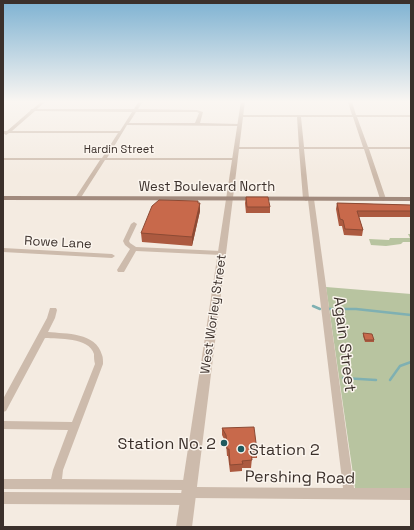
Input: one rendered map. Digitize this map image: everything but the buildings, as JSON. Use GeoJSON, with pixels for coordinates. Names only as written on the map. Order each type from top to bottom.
{"type":"FeatureCollection","features":[{"type":"Feature","properties":{"kind":"main road","name":"West Boulevard North"},"geometry":{"type":"LineString","coordinates":[[4,199],[411,199]]}},
{"type":"Feature","properties":{"kind":"street"},"geometry":{"type":"LineString","coordinates":[[78,198],[125,126]]}},
{"type":"Feature","properties":{"kind":"street","name":"West Worley Street"},"geometry":{"type":"LineString","coordinates":[[184,527],[239,126]]}},
{"type":"Feature","properties":{"kind":"street","name":"Again Street"},"geometry":{"type":"LineString","coordinates":[[300,126],[308,199],[349,494]]}},
{"type":"Feature","properties":{"kind":"street"},"geometry":{"type":"LineString","coordinates":[[357,126],[383,199]]}},
{"type":"Feature","properties":{"kind":"street"},"geometry":{"type":"LineString","coordinates":[[3,136],[5,132],[121,132]]}},
{"type":"Feature","properties":{"kind":"street"},"geometry":{"type":"LineString","coordinates":[[236,148],[411,148]]}},
{"type":"Feature","properties":{"kind":"street","name":"Hardin Street"},"geometry":{"type":"LineString","coordinates":[[3,159],[235,159]]}},
{"type":"Feature","properties":{"kind":"street"},"geometry":{"type":"LineString","coordinates":[[134,224],[126,241],[127,244],[134,249],[221,253]]}},
{"type":"Feature","properties":{"kind":"street"},"geometry":{"type":"LineString","coordinates":[[121,270],[134,249]]}},
{"type":"Feature","properties":{"kind":"street","name":"Rowe Lane"},"geometry":{"type":"LineString","coordinates":[[3,251],[112,256]]}},
{"type":"Feature","properties":{"kind":"street"},"geometry":{"type":"LineString","coordinates":[[3,408],[51,318],[53,310]]}},
{"type":"Feature","properties":{"kind":"street"},"geometry":{"type":"LineString","coordinates":[[42,335],[83,339],[94,346],[97,351],[99,364],[58,470],[55,484]]}},
{"type":"Feature","properties":{"kind":"street"},"geometry":{"type":"LineString","coordinates":[[3,425],[75,426]]}},
{"type":"Feature","properties":{"kind":"street","name":"Pershing Road"},"geometry":{"type":"LineString","coordinates":[[3,484],[55,484],[189,492],[411,494]]}},
{"type":"Feature","properties":{"kind":"street"},"geometry":{"type":"LineString","coordinates":[[3,498],[189,492]]}},
{"type":"Feature","properties":{"kind":"green space"},"geometry":{"type":"Polygon","coordinates":[[[408,234],[411,234],[411,242],[403,242],[401,244],[386,246],[371,245],[369,239],[389,240],[390,238],[410,238],[408,234]]]}},
{"type":"Feature","properties":{"kind":"green space"},"geometry":{"type":"Polygon","coordinates":[[[326,287],[411,294],[411,488],[355,488],[326,287]]]}},
{"type":"Feature","properties":{"kind":"waterway"},"geometry":{"type":"LineString","coordinates":[[313,306],[320,309]]}},
{"type":"Feature","properties":{"kind":"waterway"},"geometry":{"type":"LineString","coordinates":[[329,309],[356,309],[411,315]]}},
{"type":"Feature","properties":{"kind":"waterway"},"geometry":{"type":"LineString","coordinates":[[390,380],[400,366],[411,362]]}},
{"type":"Feature","properties":{"kind":"waterway"},"geometry":{"type":"LineString","coordinates":[[343,378],[376,380]]}},
{"type":"Feature","properties":{"kind":"place","name":"Station No. 2"},"geometry":{"type":"Point","coordinates":[224,443]}},
{"type":"Feature","properties":{"kind":"place","name":"Station 2"},"geometry":{"type":"Point","coordinates":[241,449]}}]}
